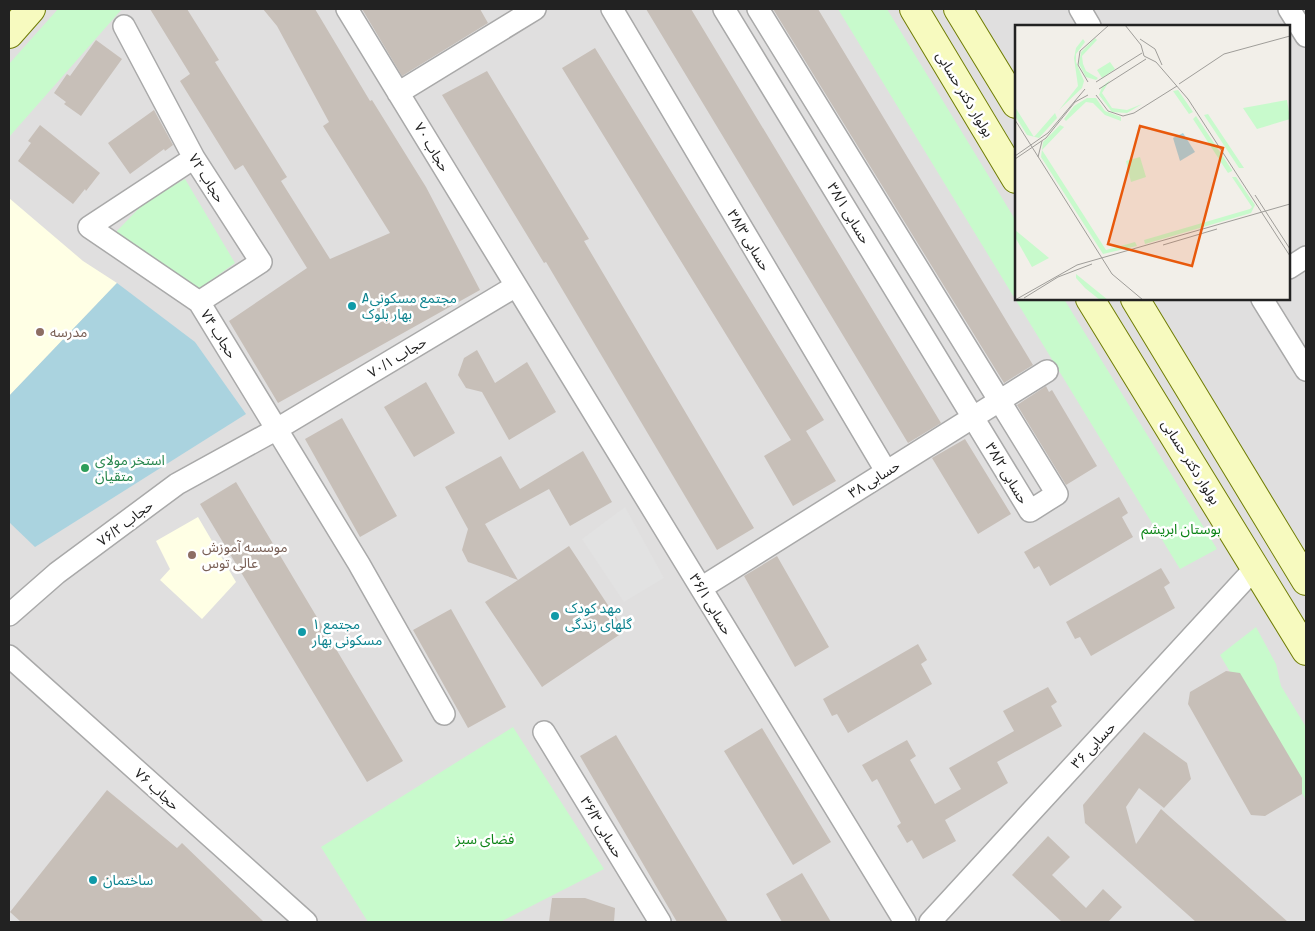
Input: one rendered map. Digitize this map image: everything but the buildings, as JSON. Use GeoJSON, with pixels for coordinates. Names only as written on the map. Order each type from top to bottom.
{"type":"FeatureCollection","features":[{"type":"Feature","properties":{"kind":"main road"},"geometry":{"type":"LineString","coordinates":[[9,34],[31,9]]}},
{"type":"Feature","properties":{"kind":"main road","name":"بولوار دکتر حسابی"},"geometry":{"type":"LineString","coordinates":[[914,9],[1015,175]]}},
{"type":"Feature","properties":{"kind":"main road"},"geometry":{"type":"LineString","coordinates":[[958,9],[1015,102]]}},
{"type":"Feature","properties":{"kind":"main road","name":"بولوار دکتر حسابی"},"geometry":{"type":"LineString","coordinates":[[1091,300],[1306,651]]}},
{"type":"Feature","properties":{"kind":"main road"},"geometry":{"type":"LineString","coordinates":[[1135,300],[1306,581]]}},
{"type":"Feature","properties":{"kind":"street","name":"حجاب ۷۰"},"geometry":{"type":"LineString","coordinates":[[347,9],[516,286]]}},
{"type":"Feature","properties":{"kind":"street"},"geometry":{"type":"LineString","coordinates":[[398,92],[535,9]]}},
{"type":"Feature","properties":{"kind":"street","name":"حسابی ۳۸/۳"},"geometry":{"type":"LineString","coordinates":[[612,9],[886,472]]}},
{"type":"Feature","properties":{"kind":"street","name":"حسابی ۳۸/۱"},"geometry":{"type":"LineString","coordinates":[[724,9],[973,417]]}},
{"type":"Feature","properties":{"kind":"street"},"geometry":{"type":"LineString","coordinates":[[758,9],[1000,400]]}},
{"type":"Feature","properties":{"kind":"street"},"geometry":{"type":"LineString","coordinates":[[1080,9],[1089,25]]}},
{"type":"Feature","properties":{"kind":"street"},"geometry":{"type":"LineString","coordinates":[[1289,9],[1306,36]]}},
{"type":"Feature","properties":{"kind":"street","name":"حجاب ۷۲"},"geometry":{"type":"LineString","coordinates":[[124,26],[194,158],[261,262],[199,302]]}},
{"type":"Feature","properties":{"kind":"street","name":"حجاب ۷۴"},"geometry":{"type":"LineString","coordinates":[[194,158],[89,227],[199,302],[359,564],[444,714]]}},
{"type":"Feature","properties":{"kind":"street"},"geometry":{"type":"LineString","coordinates":[[1290,267],[1306,257]]}},
{"type":"Feature","properties":{"kind":"street","name":"حجاب ۷۰/۱"},"geometry":{"type":"LineString","coordinates":[[277,429],[516,286]]}},
{"type":"Feature","properties":{"kind":"street","name":"حسابی ۳۶/۱"},"geometry":{"type":"LineString","coordinates":[[516,286],[905,922]]}},
{"type":"Feature","properties":{"kind":"street"},"geometry":{"type":"LineString","coordinates":[[1263,300],[1306,370]]}},
{"type":"Feature","properties":{"kind":"street","name":"حسابی ۳۸"},"geometry":{"type":"LineString","coordinates":[[701,588],[1046,371]]}},
{"type":"Feature","properties":{"kind":"street","name":"حسابی ۳۸/۲"},"geometry":{"type":"LineString","coordinates":[[973,417],[1030,511],[1057,494],[1000,400]]}},
{"type":"Feature","properties":{"kind":"street","name":"حجاب ۷۶/۲"},"geometry":{"type":"LineString","coordinates":[[9,615],[57,573],[177,484],[277,429]]}},
{"type":"Feature","properties":{"kind":"street","name":"حسابی ۳۶"},"geometry":{"type":"LineString","coordinates":[[930,922],[1256,567]]}},
{"type":"Feature","properties":{"kind":"street","name":"حجاب ۷۶"},"geometry":{"type":"LineString","coordinates":[[9,656],[306,922]]}},
{"type":"Feature","properties":{"kind":"street","name":"حسابی ۳۶/۳"},"geometry":{"type":"LineString","coordinates":[[544,732],[660,922]]}},
{"type":"Feature","properties":{"kind":"shaded area"},"geometry":{"type":"Polygon","coordinates":[[[9,9],[1306,9],[1306,922],[9,922],[9,9]]]}},
{"type":"Feature","properties":{"kind":"shaded area","name":"مدرسه"},"geometry":{"type":"Polygon","coordinates":[[[9,198],[83,261],[117,283],[9,396],[9,198]]]}},
{"type":"Feature","properties":{"kind":"shaded area"},"geometry":{"type":"Polygon","coordinates":[[[625,507],[664,578],[624,602],[582,539],[625,507]]]}},
{"type":"Feature","properties":{"kind":"shaded area","name":"موسسه آموزش عالی توس"},"geometry":{"type":"Polygon","coordinates":[[[198,517],[236,582],[202,619],[160,580],[170,569],[156,541],[198,517]]]}},
{"type":"Feature","properties":{"kind":"green space"},"geometry":{"type":"Polygon","coordinates":[[[58,9],[122,9],[9,137],[9,64],[58,9]]]}},
{"type":"Feature","properties":{"kind":"green space","name":"بوستان ابریشم"},"geometry":{"type":"Polygon","coordinates":[[[838,9],[887,9],[1015,219],[1015,299],[838,9]]]}},
{"type":"Feature","properties":{"kind":"green space"},"geometry":{"type":"Polygon","coordinates":[[[185,179],[235,263],[196,291],[116,232],[146,201],[185,179]]]}},
{"type":"Feature","properties":{"kind":"green space","name":"بوستان ابریشم"},"geometry":{"type":"Polygon","coordinates":[[[1016,300],[1065,300],[1217,549],[1180,569],[1016,300]]]}},
{"type":"Feature","properties":{"kind":"green space"},"geometry":{"type":"Polygon","coordinates":[[[1256,627],[1276,664],[1281,686],[1306,727],[1306,800],[1220,655],[1256,627]]]}},
{"type":"Feature","properties":{"kind":"green space","name":"فضای سبز"},"geometry":{"type":"Polygon","coordinates":[[[513,727],[604,869],[500,922],[368,922],[321,847],[513,727]]]}},
{"type":"Feature","properties":{"kind":"water","name":"استخر مولای متقیان"},"geometry":{"type":"Polygon","coordinates":[[[117,283],[195,342],[246,414],[35,547],[9,522],[9,396],[117,283]]]}},
{"type":"Feature","properties":{"kind":"place","name":"Aمجتمع مسکونی بهار بلوک"},"geometry":{"type":"Point","coordinates":[352,306]}},
{"type":"Feature","properties":{"kind":"place","name":"مدرسه"},"geometry":{"type":"Point","coordinates":[40,332]}},
{"type":"Feature","properties":{"kind":"place","name":"استخر مولای متقیان"},"geometry":{"type":"Point","coordinates":[85,468]}},
{"type":"Feature","properties":{"kind":"place","name":"موسسه آموزش عالی توس"},"geometry":{"type":"Point","coordinates":[192,555]}},
{"type":"Feature","properties":{"kind":"place","name":"مهد کودک گلهای زندگی"},"geometry":{"type":"Point","coordinates":[555,616]}},
{"type":"Feature","properties":{"kind":"place","name":"۱ مجتمع مسکونی بهار"},"geometry":{"type":"Point","coordinates":[302,632]}},
{"type":"Feature","properties":{"kind":"place","name":"ساختمان"},"geometry":{"type":"Point","coordinates":[93,880]}}]}
